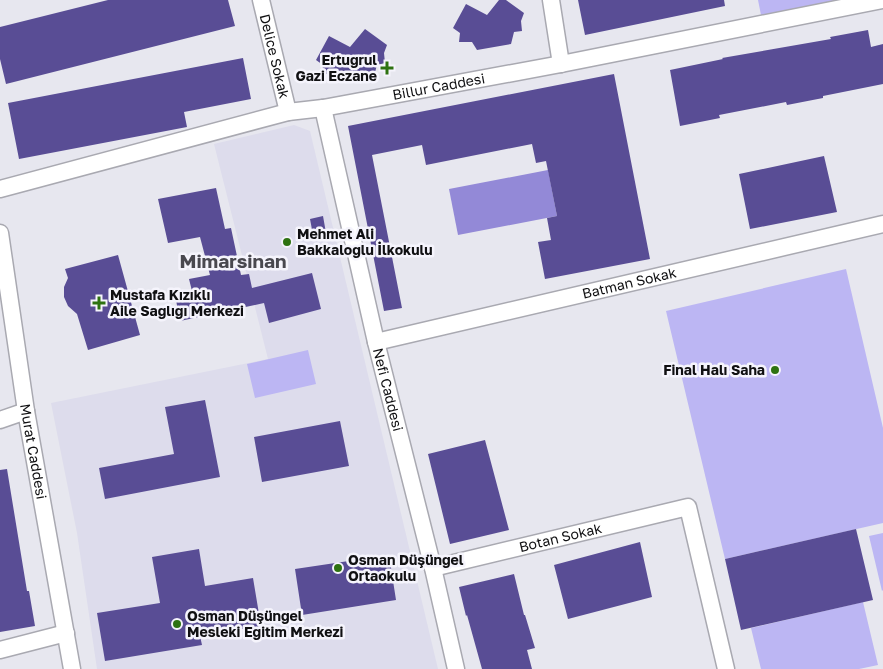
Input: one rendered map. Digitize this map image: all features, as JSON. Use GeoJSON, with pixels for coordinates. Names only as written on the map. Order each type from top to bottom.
{"type":"FeatureCollection","features":[{"type":"Feature","properties":{"kind":"street","name":"Delice Sokak"},"geometry":{"type":"LineString","coordinates":[[261,0],[288,112]]}},
{"type":"Feature","properties":{"kind":"street"},"geometry":{"type":"LineString","coordinates":[[551,0],[561,64]]}},
{"type":"Feature","properties":{"kind":"street","name":"Billur Caddesi"},"geometry":{"type":"LineString","coordinates":[[0,189],[288,112],[323,108],[561,64],[882,0]]}},
{"type":"Feature","properties":{"kind":"street","name":"Nefi Caddesi"},"geometry":{"type":"LineString","coordinates":[[323,108],[376,342],[434,568],[456,669]]}},
{"type":"Feature","properties":{"kind":"street","name":"Batman Sokak"},"geometry":{"type":"LineString","coordinates":[[376,342],[883,224]]}},
{"type":"Feature","properties":{"kind":"street","name":"Murat Caddesi"},"geometry":{"type":"LineString","coordinates":[[0,233],[26,411],[72,669]]}},
{"type":"Feature","properties":{"kind":"street"},"geometry":{"type":"LineString","coordinates":[[0,420],[26,411]]}},
{"type":"Feature","properties":{"kind":"street","name":"Botan Sokak"},"geometry":{"type":"LineString","coordinates":[[434,568],[688,507],[726,669]]}},
{"type":"Feature","properties":{"kind":"street"},"geometry":{"type":"LineString","coordinates":[[0,650],[66,633]]}},
{"type":"Feature","properties":{"kind":"shaded area"},"geometry":{"type":"Polygon","coordinates":[[[758,0],[842,0],[763,25],[758,0]]]}},
{"type":"Feature","properties":{"kind":"shaded area"},"geometry":{"type":"Polygon","coordinates":[[[294,125],[310,131],[438,669],[97,669],[77,533],[51,403],[268,359],[214,144],[294,125]]]}},
{"type":"Feature","properties":{"kind":"shaded area"},"geometry":{"type":"Polygon","coordinates":[[[548,170],[557,216],[458,235],[449,189],[548,170]]]}},
{"type":"Feature","properties":{"kind":"shaded area","name":"Final Halı Saha"},"geometry":{"type":"Polygon","coordinates":[[[846,269],[883,428],[883,523],[725,559],[666,311],[846,269]]]}},
{"type":"Feature","properties":{"kind":"shaded area"},"geometry":{"type":"Polygon","coordinates":[[[308,350],[316,384],[255,398],[247,364],[308,350]]]}},
{"type":"Feature","properties":{"kind":"shaded area"},"geometry":{"type":"Polygon","coordinates":[[[883,533],[883,590],[882,591],[869,536],[883,533]]]}},
{"type":"Feature","properties":{"kind":"shaded area"},"geometry":{"type":"Polygon","coordinates":[[[863,602],[878,665],[859,669],[761,669],[751,628],[863,602]]]}},
{"type":"Feature","properties":{"kind":"building"},"geometry":{"type":"Polygon","coordinates":[[[108,0],[228,0],[235,26],[6,84],[0,59],[0,27],[108,0]]]}},
{"type":"Feature","properties":{"kind":"building"},"geometry":{"type":"Polygon","coordinates":[[[499,0],[506,0],[524,13],[521,21],[522,31],[514,32],[511,44],[477,50],[472,42],[459,42],[460,33],[453,28],[466,4],[487,15],[499,0]]]}},
{"type":"Feature","properties":{"kind":"building"},"geometry":{"type":"Polygon","coordinates":[[[578,0],[724,0],[725,6],[585,35],[578,0]]]}},
{"type":"Feature","properties":{"kind":"building"},"geometry":{"type":"Polygon","coordinates":[[[365,29],[387,45],[384,53],[385,63],[377,65],[374,76],[340,82],[335,74],[322,74],[323,65],[316,60],[329,36],[350,47],[365,29]]]}},
{"type":"Feature","properties":{"kind":"building"},"geometry":{"type":"Polygon","coordinates":[[[868,30],[871,47],[883,44],[883,84],[787,105],[786,102],[719,115],[720,118],[680,126],[670,70],[868,30]]]}},
{"type":"Feature","properties":{"kind":"building"},"geometry":{"type":"Polygon","coordinates":[[[243,58],[251,99],[184,112],[187,127],[19,159],[8,103],[243,58]]]}},
{"type":"Feature","properties":{"kind":"building"},"geometry":{"type":"Polygon","coordinates":[[[614,74],[650,259],[545,279],[538,242],[551,240],[547,218],[557,216],[546,161],[536,163],[532,144],[426,165],[422,145],[372,155],[402,308],[384,311],[348,126],[614,74]]]}},
{"type":"Feature","properties":{"kind":"building"},"geometry":{"type":"Polygon","coordinates":[[[824,156],[837,212],[750,229],[739,174],[824,156]]]}},
{"type":"Feature","properties":{"kind":"building"},"geometry":{"type":"Polygon","coordinates":[[[216,188],[225,229],[231,228],[241,275],[249,274],[252,288],[312,273],[321,309],[269,323],[264,303],[180,321],[175,295],[192,291],[189,279],[210,275],[200,237],[168,243],[158,199],[216,188]]]}},
{"type":"Feature","properties":{"kind":"building"},"geometry":{"type":"Polygon","coordinates":[[[323,216],[326,233],[313,235],[310,219],[323,216]]]}},
{"type":"Feature","properties":{"kind":"building","name":"Mustafa Kızıklı Aile Sağlığı Merkezi"},"geometry":{"type":"Polygon","coordinates":[[[118,255],[140,335],[88,350],[77,314],[68,306],[64,297],[64,287],[68,278],[65,269],[118,255]]]}},
{"type":"Feature","properties":{"kind":"building"},"geometry":{"type":"Polygon","coordinates":[[[205,400],[220,477],[105,499],[99,468],[174,454],[165,407],[205,400]]]}},
{"type":"Feature","properties":{"kind":"building"},"geometry":{"type":"Polygon","coordinates":[[[340,421],[349,466],[262,482],[254,437],[340,421]]]}},
{"type":"Feature","properties":{"kind":"building"},"geometry":{"type":"Polygon","coordinates":[[[485,440],[509,530],[450,544],[428,454],[485,440]]]}},
{"type":"Feature","properties":{"kind":"building"},"geometry":{"type":"Polygon","coordinates":[[[7,469],[27,591],[29,591],[35,626],[0,632],[0,470],[7,469]]]}},
{"type":"Feature","properties":{"kind":"building"},"geometry":{"type":"Polygon","coordinates":[[[856,529],[873,600],[741,630],[725,559],[856,529]]]}},
{"type":"Feature","properties":{"kind":"building"},"geometry":{"type":"Polygon","coordinates":[[[640,542],[652,597],[568,619],[554,565],[640,542]]]}},
{"type":"Feature","properties":{"kind":"building"},"geometry":{"type":"Polygon","coordinates":[[[199,549],[205,586],[253,578],[261,626],[200,636],[202,645],[105,661],[97,613],[160,603],[152,557],[199,549]]]}},
{"type":"Feature","properties":{"kind":"building"},"geometry":{"type":"Polygon","coordinates":[[[389,555],[396,600],[302,615],[295,569],[389,555]]]}},
{"type":"Feature","properties":{"kind":"building"},"geometry":{"type":"Polygon","coordinates":[[[514,574],[524,615],[535,648],[527,650],[532,669],[482,669],[459,587],[514,574]]]}},
{"type":"Feature","properties":{"kind":"place","name":"Ertuğrul Gazi Eczane"},"geometry":{"type":"Point","coordinates":[387,68]}},
{"type":"Feature","properties":{"kind":"place","name":"Mehmet Ali Bakkaloğlu İlkokulu"},"geometry":{"type":"Point","coordinates":[287,242]}},
{"type":"Feature","properties":{"kind":"place","name":"Mustafa Kızıklı Aile Sağlığı Merkezi"},"geometry":{"type":"Point","coordinates":[99,303]}},
{"type":"Feature","properties":{"kind":"place","name":"Final Halı Saha"},"geometry":{"type":"Point","coordinates":[775,370]}},
{"type":"Feature","properties":{"kind":"place","name":"Osman Düşüngel Ortaokulu"},"geometry":{"type":"Point","coordinates":[338,568]}},
{"type":"Feature","properties":{"kind":"place","name":"Osman Düşüngel Mesleki Eğitim Merkezi"},"geometry":{"type":"Point","coordinates":[177,624]}},
{"type":"Feature","properties":{"kind":"district","name":"Mimarsinan"},"geometry":{"type":"Point","coordinates":[233,261]}}]}
